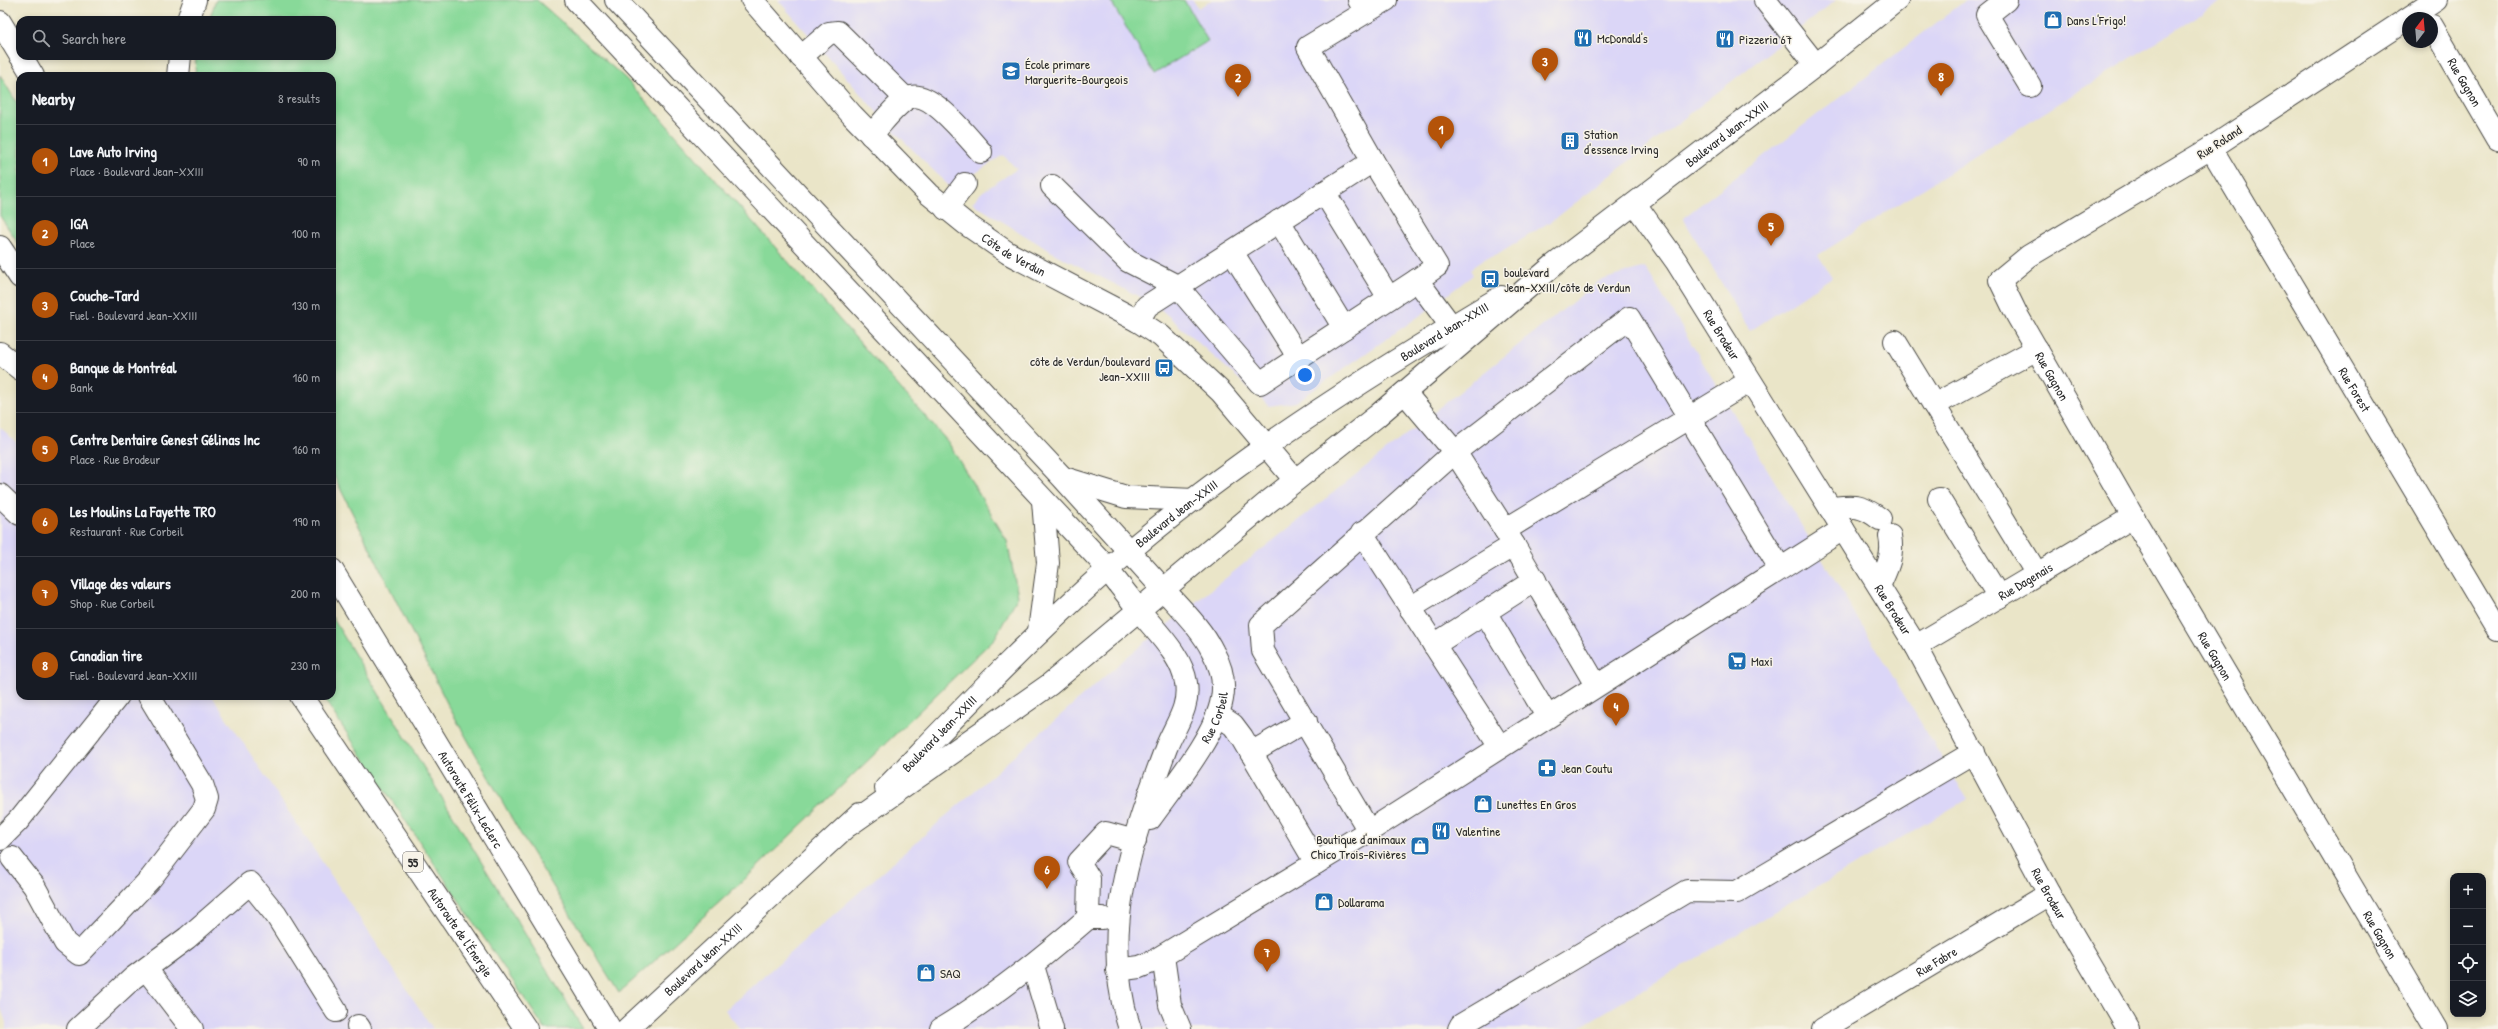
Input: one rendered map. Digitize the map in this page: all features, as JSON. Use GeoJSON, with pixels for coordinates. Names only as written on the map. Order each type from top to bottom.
{"type":"FeatureCollection","features":[{"type":"Feature","properties":{"kind":"main road"},"geometry":{"type":"LineString","coordinates":[[189,16],[195,0]]}},
{"type":"Feature","properties":{"kind":"main road","name":"Rue Corbeil"},"geometry":{"type":"LineString","coordinates":[[576,0],[1107,570],[1139,610],[1180,666],[1187,689],[1184,712],[1167,746],[1135,841],[1122,888],[1116,950],[1117,970],[1130,1029]]}},
{"type":"Feature","properties":{"kind":"main road","name":"Rue Corbeil"},"geometry":{"type":"LineString","coordinates":[[616,0],[1062,477],[1164,590],[1205,638],[1216,658],[1223,683],[1222,700],[1218,715],[1200,746],[1135,841]]}},
{"type":"Feature","properties":{"kind":"main road","name":"Côte de Verdun"},"geometry":{"type":"LineString","coordinates":[[752,0],[870,135],[917,184],[946,209],[1008,252],[1138,321],[1167,341],[1226,397],[1295,480]]}},
{"type":"Feature","properties":{"kind":"main road"},"geometry":{"type":"LineString","coordinates":[[1052,186],[1128,260],[1177,286],[1260,383],[1436,266],[1373,161],[1308,47],[1362,6],[1386,0]]}},
{"type":"Feature","properties":{"kind":"main road"},"geometry":{"type":"LineString","coordinates":[[1765,0],[1816,65]]}},
{"type":"Feature","properties":{"kind":"main road","name":"Boulevard Jean-XXIII"},"geometry":{"type":"LineString","coordinates":[[627,1029],[850,826],[1039,631],[1129,552],[1194,500],[1354,387],[1458,334],[1554,265],[1816,65],[1897,0]]}},
{"type":"Feature","properties":{"kind":"main road"},"geometry":{"type":"LineString","coordinates":[[2006,0],[1987,15],[2030,86]]}},
{"type":"Feature","properties":{"kind":"main road","name":"Rue Gagnon"},"geometry":{"type":"LineString","coordinates":[[2427,10],[2498,139]]}},
{"type":"Feature","properties":{"kind":"main road","name":"Rue Roland"},"geometry":{"type":"LineString","coordinates":[[2000,280],[2029,256],[2211,148],[2427,10]]}},
{"type":"Feature","properties":{"kind":"main road"},"geometry":{"type":"LineString","coordinates":[[0,22],[16,48]]}},
{"type":"Feature","properties":{"kind":"main road"},"geometry":{"type":"LineString","coordinates":[[802,57],[829,33],[838,32],[906,99]]}},
{"type":"Feature","properties":{"kind":"main road"},"geometry":{"type":"LineString","coordinates":[[23,60],[31,72]]}},
{"type":"Feature","properties":{"kind":"main road"},"geometry":{"type":"LineString","coordinates":[[178,72],[180,60]]}},
{"type":"Feature","properties":{"kind":"main road"},"geometry":{"type":"LineString","coordinates":[[870,135],[906,99],[919,97],[931,101],[981,152]]}},
{"type":"Feature","properties":{"kind":"main road","name":"Rue Forest"},"geometry":{"type":"LineString","coordinates":[[2211,148],[2498,630]]}},
{"type":"Feature","properties":{"kind":"main road"},"geometry":{"type":"LineString","coordinates":[[1138,321],[1147,306],[1373,161]]}},
{"type":"Feature","properties":{"kind":"main road"},"geometry":{"type":"LineString","coordinates":[[946,209],[965,184]]}},
{"type":"Feature","properties":{"kind":"main road"},"geometry":{"type":"LineString","coordinates":[[1324,192],[1389,298]]}},
{"type":"Feature","properties":{"kind":"main road","name":"Rue Brodeur"},"geometry":{"type":"LineString","coordinates":[[1635,204],[1676,261],[1916,646],[2049,894],[2128,1029]]}},
{"type":"Feature","properties":{"kind":"main road"},"geometry":{"type":"LineString","coordinates":[[1279,221],[1344,328]]}},
{"type":"Feature","properties":{"kind":"main road"},"geometry":{"type":"LineString","coordinates":[[0,248],[16,271]]}},
{"type":"Feature","properties":{"kind":"main road"},"geometry":{"type":"LineString","coordinates":[[1232,252],[1299,358]]}},
{"type":"Feature","properties":{"kind":"main road"},"geometry":{"type":"LineString","coordinates":[[1417,280],[1458,334]]}},
{"type":"Feature","properties":{"kind":"main road","name":"Rue Gagnon"},"geometry":{"type":"LineString","coordinates":[[2000,280],[2037,349],[2133,517],[2436,1029]]}},
{"type":"Feature","properties":{"kind":"main road"},"geometry":{"type":"LineString","coordinates":[[1369,831],[1306,721],[1263,651],[1261,625],[1362,533],[1455,452],[1629,318],[1780,568]]}},
{"type":"Feature","properties":{"kind":"main road","name":"Boulevard Jean-XXIII"},"geometry":{"type":"LineString","coordinates":[[850,826],[1049,685],[1295,480],[1405,393],[1458,334]]}},
{"type":"Feature","properties":{"kind":"main road"},"geometry":{"type":"LineString","coordinates":[[1895,341],[2037,574]]}},
{"type":"Feature","properties":{"kind":"main road"},"geometry":{"type":"LineString","coordinates":[[1934,405],[2037,349]]}},
{"type":"Feature","properties":{"kind":"main road"},"geometry":{"type":"LineString","coordinates":[[0,353],[16,366]]}},
{"type":"Feature","properties":{"kind":"main road"},"geometry":{"type":"LineString","coordinates":[[1410,608],[1510,537],[1690,418],[1750,381]]}},
{"type":"Feature","properties":{"kind":"main road"},"geometry":{"type":"LineString","coordinates":[[1405,393],[1455,452],[1510,537],[1596,684]]}},
{"type":"Feature","properties":{"kind":"main road"},"geometry":{"type":"LineString","coordinates":[[1062,477],[1126,496],[1194,500]]}},
{"type":"Feature","properties":{"kind":"main road"},"geometry":{"type":"LineString","coordinates":[[0,495],[16,510]]}},
{"type":"Feature","properties":{"kind":"main road"},"geometry":{"type":"LineString","coordinates":[[1939,499],[1998,597]]}},
{"type":"Feature","properties":{"kind":"main road"},"geometry":{"type":"LineString","coordinates":[[1039,631],[1048,563],[1043,500]]}},
{"type":"Feature","properties":{"kind":"main road"},"geometry":{"type":"LineString","coordinates":[[1830,508],[1856,505],[1868,509],[1885,527],[1893,549],[1892,559],[1879,586]]}},
{"type":"Feature","properties":{"kind":"main road","name":"Rue Dagenais"},"geometry":{"type":"LineString","coordinates":[[1916,646],[2133,517]]}},
{"type":"Feature","properties":{"kind":"main road"},"geometry":{"type":"LineString","coordinates":[[1117,970],[1143,966],[1163,956],[1369,831],[1596,684],[1843,529]]}},
{"type":"Feature","properties":{"kind":"main road"},"geometry":{"type":"LineString","coordinates":[[1362,533],[1500,746]]}},
{"type":"Feature","properties":{"kind":"main road","name":"Autoroute Félix-Leclerc"},"geometry":{"type":"LineString","coordinates":[[336,577],[610,1029]]}},
{"type":"Feature","properties":{"kind":"main road"},"geometry":{"type":"LineString","coordinates":[[1434,645],[1535,580]]}},
{"type":"Feature","properties":{"kind":"main road"},"geometry":{"type":"LineString","coordinates":[[1485,612],[1547,716]]}},
{"type":"Feature","properties":{"kind":"main road"},"geometry":{"type":"LineString","coordinates":[[0,839],[18,821],[115,700]]}},
{"type":"Feature","properties":{"kind":"main road"},"geometry":{"type":"LineString","coordinates":[[4,855],[34,886],[64,943],[78,954],[151,878],[204,809],[207,799],[202,784],[151,700]]}},
{"type":"Feature","properties":{"kind":"main road","name":"Autoroute de l'Énergie"},"geometry":{"type":"LineString","coordinates":[[304,700],[526,1029]]}},
{"type":"Feature","properties":{"kind":"main road"},"geometry":{"type":"LineString","coordinates":[[1218,715],[1233,725],[1316,863]]}},
{"type":"Feature","properties":{"kind":"main road"},"geometry":{"type":"LineString","coordinates":[[1251,753],[1306,721]]}},
{"type":"Feature","properties":{"kind":"main road"},"geometry":{"type":"LineString","coordinates":[[1459,1029],[1461,1025],[1687,891],[1737,892],[1974,752]]}},
{"type":"Feature","properties":{"kind":"main road"},"geometry":{"type":"LineString","coordinates":[[1088,918],[1089,878],[1079,862],[1106,833],[1135,841]]}},
{"type":"Feature","properties":{"kind":"main road"},"geometry":{"type":"LineString","coordinates":[[78,1029],[146,969],[187,938],[250,883],[276,914],[336,1011]]}},
{"type":"Feature","properties":{"kind":"main road","name":"Rue Fabre"},"geometry":{"type":"LineString","coordinates":[[1823,1029],[2049,894]]}},
{"type":"Feature","properties":{"kind":"main road"},"geometry":{"type":"LineString","coordinates":[[941,1029],[977,1007],[1033,966],[1088,918],[1118,919]]}},
{"type":"Feature","properties":{"kind":"main road"},"geometry":{"type":"LineString","coordinates":[[1163,956],[1170,1005],[1180,1029]]}},
{"type":"Feature","properties":{"kind":"main road"},"geometry":{"type":"LineString","coordinates":[[1033,966],[1052,1029]]}},
{"type":"Feature","properties":{"kind":"main road"},"geometry":{"type":"LineString","coordinates":[[146,969],[192,1029]]}},
{"type":"Feature","properties":{"kind":"shaded area"},"geometry":{"type":"Polygon","coordinates":[[[778,0],[1193,0],[1198,8],[1212,0],[1836,0],[1556,218],[1497,255],[1484,259],[1470,269],[1473,275],[1425,312],[1296,402],[1269,406],[1156,305],[1057,255],[972,203],[982,192],[1017,169],[1003,155],[956,186],[949,186],[887,124],[778,0]]]}},
{"type":"Feature","properties":{"kind":"shaded area"},"geometry":{"type":"Polygon","coordinates":[[[1966,0],[2223,0],[1818,255],[1832,277],[1750,331],[1683,218],[1966,0]]]}},
{"type":"Feature","properties":{"kind":"shaded area"},"geometry":{"type":"Polygon","coordinates":[[[1645,267],[1967,799],[1576,1029],[740,1029],[725,1010],[1128,656],[1599,281],[1645,267]]]}},
{"type":"Feature","properties":{"kind":"shaded area"},"geometry":{"type":"Polygon","coordinates":[[[0,427],[16,442],[16,700],[215,700],[433,1029],[6,1029],[6,1022],[0,1005],[0,427]]]}},
{"type":"Feature","properties":{"kind":"green space"},"geometry":{"type":"Polygon","coordinates":[[[216,0],[537,0],[626,79],[948,442],[1007,541],[1018,596],[995,638],[745,879],[619,993],[520,833],[448,705],[336,480],[336,72],[195,72],[196,60],[336,60],[336,16],[210,16],[216,0]]]}},
{"type":"Feature","properties":{"kind":"green space"},"geometry":{"type":"Polygon","coordinates":[[[1110,0],[1184,0],[1208,41],[1154,74],[1110,0]]]}},
{"type":"Feature","properties":{"kind":"green space"},"geometry":{"type":"Polygon","coordinates":[[[0,75],[16,101],[16,240],[0,216],[0,75]]]}},
{"type":"Feature","properties":{"kind":"green space"},"geometry":{"type":"Polygon","coordinates":[[[336,624],[583,1029],[545,1029],[325,700],[336,700],[336,624]]]}},
{"type":"Feature","properties":{"kind":"place","name":"Dans L'Frigo!"},"geometry":{"type":"Point","coordinates":[2053,20]}},
{"type":"Feature","properties":{"kind":"place","name":"McDonald's"},"geometry":{"type":"Point","coordinates":[1583,38]}},
{"type":"Feature","properties":{"kind":"place","name":"Pizzeria 67"},"geometry":{"type":"Point","coordinates":[1725,39]}},
{"type":"Feature","properties":{"kind":"place","name":"École primare Marguerite-Bourgeois"},"geometry":{"type":"Point","coordinates":[1011,71]}},
{"type":"Feature","properties":{"kind":"place","name":"Couche-Tard"},"geometry":{"type":"Point","coordinates":[1545,81]}},
{"type":"Feature","properties":{"kind":"place","name":"Canadian tire"},"geometry":{"type":"Point","coordinates":[1941,96]}},
{"type":"Feature","properties":{"kind":"place","name":"IGA"},"geometry":{"type":"Point","coordinates":[1238,97]}},
{"type":"Feature","properties":{"kind":"place","name":"Station d'essence Irving"},"geometry":{"type":"Point","coordinates":[1570,141]}},
{"type":"Feature","properties":{"kind":"place","name":"Lave Auto Irving"},"geometry":{"type":"Point","coordinates":[1441,149]}},
{"type":"Feature","properties":{"kind":"place","name":"Centre Dentaire Genest Gélinas Inc"},"geometry":{"type":"Point","coordinates":[1771,246]}},
{"type":"Feature","properties":{"kind":"place","name":"boulevard Jean-XXIII/côte de Verdun"},"geometry":{"type":"Point","coordinates":[1490,279]}},
{"type":"Feature","properties":{"kind":"place","name":"côte de Verdun/boulevard Jean-XXIII"},"geometry":{"type":"Point","coordinates":[1164,368]}},
{"type":"Feature","properties":{"kind":"place","name":"Maxi"},"geometry":{"type":"Point","coordinates":[1737,661]}},
{"type":"Feature","properties":{"kind":"place","name":"Banque de Montréal"},"geometry":{"type":"Point","coordinates":[1616,726]}},
{"type":"Feature","properties":{"kind":"place","name":"Jean Coutu"},"geometry":{"type":"Point","coordinates":[1547,768]}},
{"type":"Feature","properties":{"kind":"place","name":"Lunettes En Gros"},"geometry":{"type":"Point","coordinates":[1483,804]}},
{"type":"Feature","properties":{"kind":"place","name":"Valentine"},"geometry":{"type":"Point","coordinates":[1441,831]}},
{"type":"Feature","properties":{"kind":"place","name":"Boutique d'animaux Chico Trois-Rivières"},"geometry":{"type":"Point","coordinates":[1420,846]}},
{"type":"Feature","properties":{"kind":"place","name":"Les Moulins La Fayette TRO"},"geometry":{"type":"Point","coordinates":[1047,889]}},
{"type":"Feature","properties":{"kind":"place","name":"Dollarama"},"geometry":{"type":"Point","coordinates":[1324,902]}},
{"type":"Feature","properties":{"kind":"place","name":"Village des valeurs"},"geometry":{"type":"Point","coordinates":[1267,972]}},
{"type":"Feature","properties":{"kind":"place","name":"SAQ"},"geometry":{"type":"Point","coordinates":[926,973]}}]}
